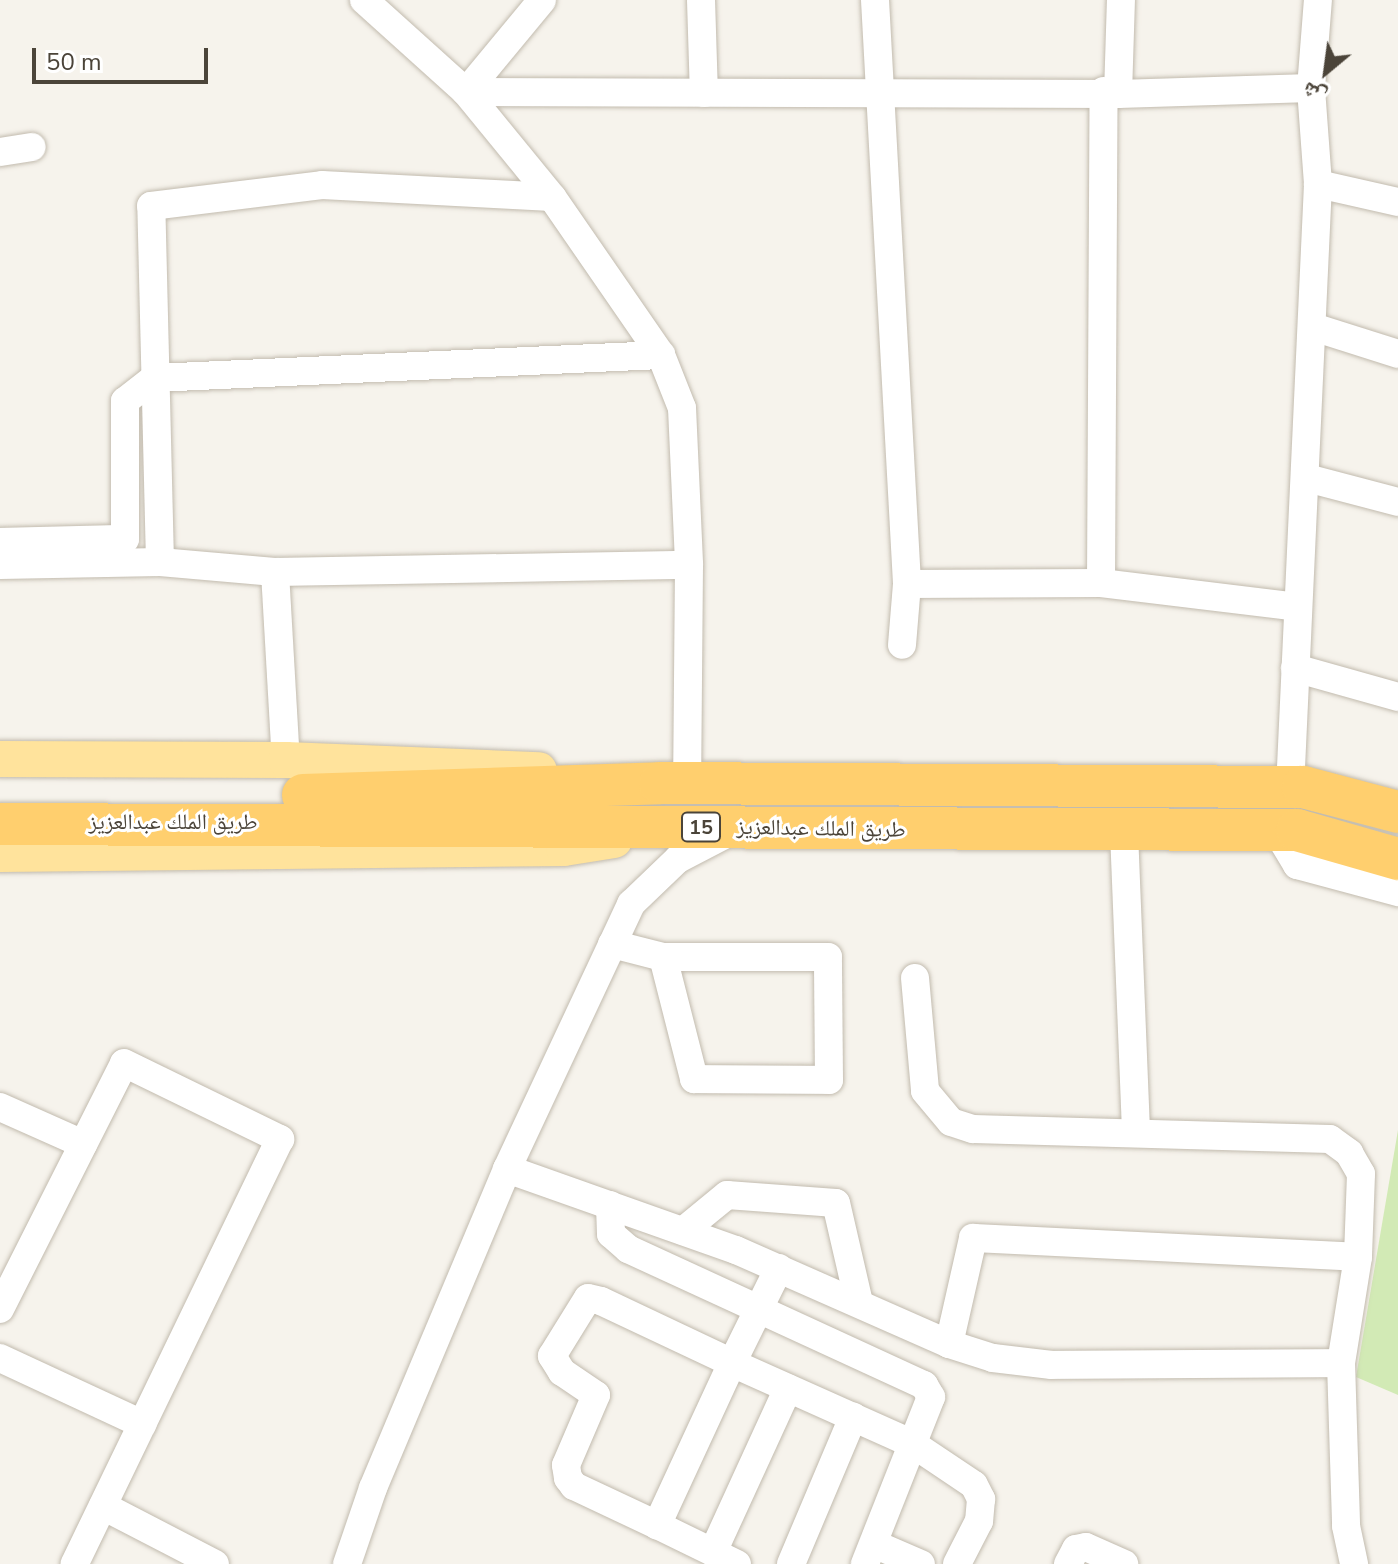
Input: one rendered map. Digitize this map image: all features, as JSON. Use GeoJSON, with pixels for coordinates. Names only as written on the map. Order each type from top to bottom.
{"type":"FeatureCollection","features":[{"type":"Feature","properties":{"kind":"highway","name":"طريق الملك عبدالعزيز"},"geometry":{"type":"LineString","coordinates":[[0,797],[532,790],[674,783],[1303,787],[1398,812]]}},
{"type":"Feature","properties":{"kind":"highway","name":"طريق الملك عبدالعزيز"},"geometry":{"type":"LineString","coordinates":[[0,824],[1124,832],[1297,830],[1398,859]]}},
{"type":"Feature","properties":{"kind":"main road"},"geometry":{"type":"LineString","coordinates":[[0,759],[286,760],[569,771],[674,783]]}},
{"type":"Feature","properties":{"kind":"main road"},"geometry":{"type":"LineString","coordinates":[[0,854],[564,848],[685,827]]}},
{"type":"Feature","properties":{"kind":"main road"},"geometry":{"type":"LineString","coordinates":[[0,861],[37,853]]}},
{"type":"Feature","properties":{"kind":"street"},"geometry":{"type":"LineString","coordinates":[[364,0],[466,92],[552,197],[661,355],[682,408],[689,565],[674,783]]}},
{"type":"Feature","properties":{"kind":"street"},"geometry":{"type":"LineString","coordinates":[[466,92],[542,0]]}},
{"type":"Feature","properties":{"kind":"street"},"geometry":{"type":"LineString","coordinates":[[701,0],[704,93]]}},
{"type":"Feature","properties":{"kind":"street"},"geometry":{"type":"LineString","coordinates":[[875,0],[877,93],[907,584],[902,645]]}},
{"type":"Feature","properties":{"kind":"street"},"geometry":{"type":"LineString","coordinates":[[1101,583],[1111,92],[1121,0]]}},
{"type":"Feature","properties":{"kind":"street"},"geometry":{"type":"LineString","coordinates":[[1290,789],[1313,327],[1318,184],[1311,88],[1318,0]]}},
{"type":"Feature","properties":{"kind":"street"},"geometry":{"type":"LineString","coordinates":[[466,92],[1111,92],[1311,88]]}},
{"type":"Feature","properties":{"kind":"street"},"geometry":{"type":"LineString","coordinates":[[0,152],[32,147]]}},
{"type":"Feature","properties":{"kind":"street"},"geometry":{"type":"LineString","coordinates":[[1318,184],[1398,202]]}},
{"type":"Feature","properties":{"kind":"street"},"geometry":{"type":"LineString","coordinates":[[160,562],[151,206],[322,185],[552,197]]}},
{"type":"Feature","properties":{"kind":"street"},"geometry":{"type":"LineString","coordinates":[[1313,327],[1398,354]]}},
{"type":"Feature","properties":{"kind":"street"},"geometry":{"type":"LineString","coordinates":[[0,542],[125,539],[125,401],[154,378],[661,355]]}},
{"type":"Feature","properties":{"kind":"street"},"geometry":{"type":"LineString","coordinates":[[1307,478],[1398,502]]}},
{"type":"Feature","properties":{"kind":"street"},"geometry":{"type":"LineString","coordinates":[[0,565],[160,562],[275,572],[689,565]]}},
{"type":"Feature","properties":{"kind":"street"},"geometry":{"type":"LineString","coordinates":[[275,572],[286,760]]}},
{"type":"Feature","properties":{"kind":"street"},"geometry":{"type":"LineString","coordinates":[[907,584],[1101,583],[1298,607]]}},
{"type":"Feature","properties":{"kind":"street"},"geometry":{"type":"LineString","coordinates":[[1295,668],[1398,697]]}},
{"type":"Feature","properties":{"kind":"street"},"geometry":{"type":"LineString","coordinates":[[347,1564],[373,1488],[507,1169],[631,904],[678,859],[737,828]]}},
{"type":"Feature","properties":{"kind":"street"},"geometry":{"type":"LineString","coordinates":[[1276,830],[1297,865],[1398,892]]}},
{"type":"Feature","properties":{"kind":"street"},"geometry":{"type":"LineString","coordinates":[[1124,832],[1136,1131]]}},
{"type":"Feature","properties":{"kind":"street"},"geometry":{"type":"LineString","coordinates":[[612,944],[663,957],[828,957],[829,1080],[694,1079],[663,957]]}},
{"type":"Feature","properties":{"kind":"street"},"geometry":{"type":"LineString","coordinates":[[915,978],[925,1091],[951,1122],[973,1129],[1136,1131],[1330,1139],[1349,1153],[1361,1174],[1358,1257],[1341,1363],[1346,1526],[1354,1564]]}},
{"type":"Feature","properties":{"kind":"street"},"geometry":{"type":"LineString","coordinates":[[0,1309],[124,1063],[280,1139],[75,1564]]}},
{"type":"Feature","properties":{"kind":"street"},"geometry":{"type":"LineString","coordinates":[[0,1107],[83,1144]]}},
{"type":"Feature","properties":{"kind":"street"},"geometry":{"type":"LineString","coordinates":[[507,1169],[779,1268],[949,1344],[993,1358],[1052,1365],[1341,1363]]}},
{"type":"Feature","properties":{"kind":"street"},"geometry":{"type":"LineString","coordinates":[[683,1231],[727,1195],[836,1203],[859,1303]]}},
{"type":"Feature","properties":{"kind":"street"},"geometry":{"type":"LineString","coordinates":[[610,1205],[611,1234],[628,1249],[924,1385],[931,1397],[869,1554],[921,1564]]}},
{"type":"Feature","properties":{"kind":"street"},"geometry":{"type":"LineString","coordinates":[[949,1344],[973,1238],[1358,1257]]}},
{"type":"Feature","properties":{"kind":"street"},"geometry":{"type":"LineString","coordinates":[[657,1525],[779,1268]]}},
{"type":"Feature","properties":{"kind":"street"},"geometry":{"type":"LineString","coordinates":[[788,1388],[725,1558],[574,1486],[568,1478],[566,1465],[596,1395],[562,1372],[552,1356],[588,1298],[913,1444],[974,1485],[981,1499],[979,1521],[957,1564]]}},
{"type":"Feature","properties":{"kind":"street"},"geometry":{"type":"LineString","coordinates":[[0,1358],[142,1424]]}},
{"type":"Feature","properties":{"kind":"street"},"geometry":{"type":"LineString","coordinates":[[791,1564],[853,1417]]}},
{"type":"Feature","properties":{"kind":"street"},"geometry":{"type":"LineString","coordinates":[[103,1506],[215,1564]]}},
{"type":"Feature","properties":{"kind":"street"},"geometry":{"type":"LineString","coordinates":[[1068,1564],[1076,1549],[1086,1547],[1124,1564]]}},
{"type":"Feature","properties":{"kind":"green space"},"geometry":{"type":"Polygon","coordinates":[[[1398,1130],[1398,1395],[1356,1377],[1398,1130]]]}}]}
